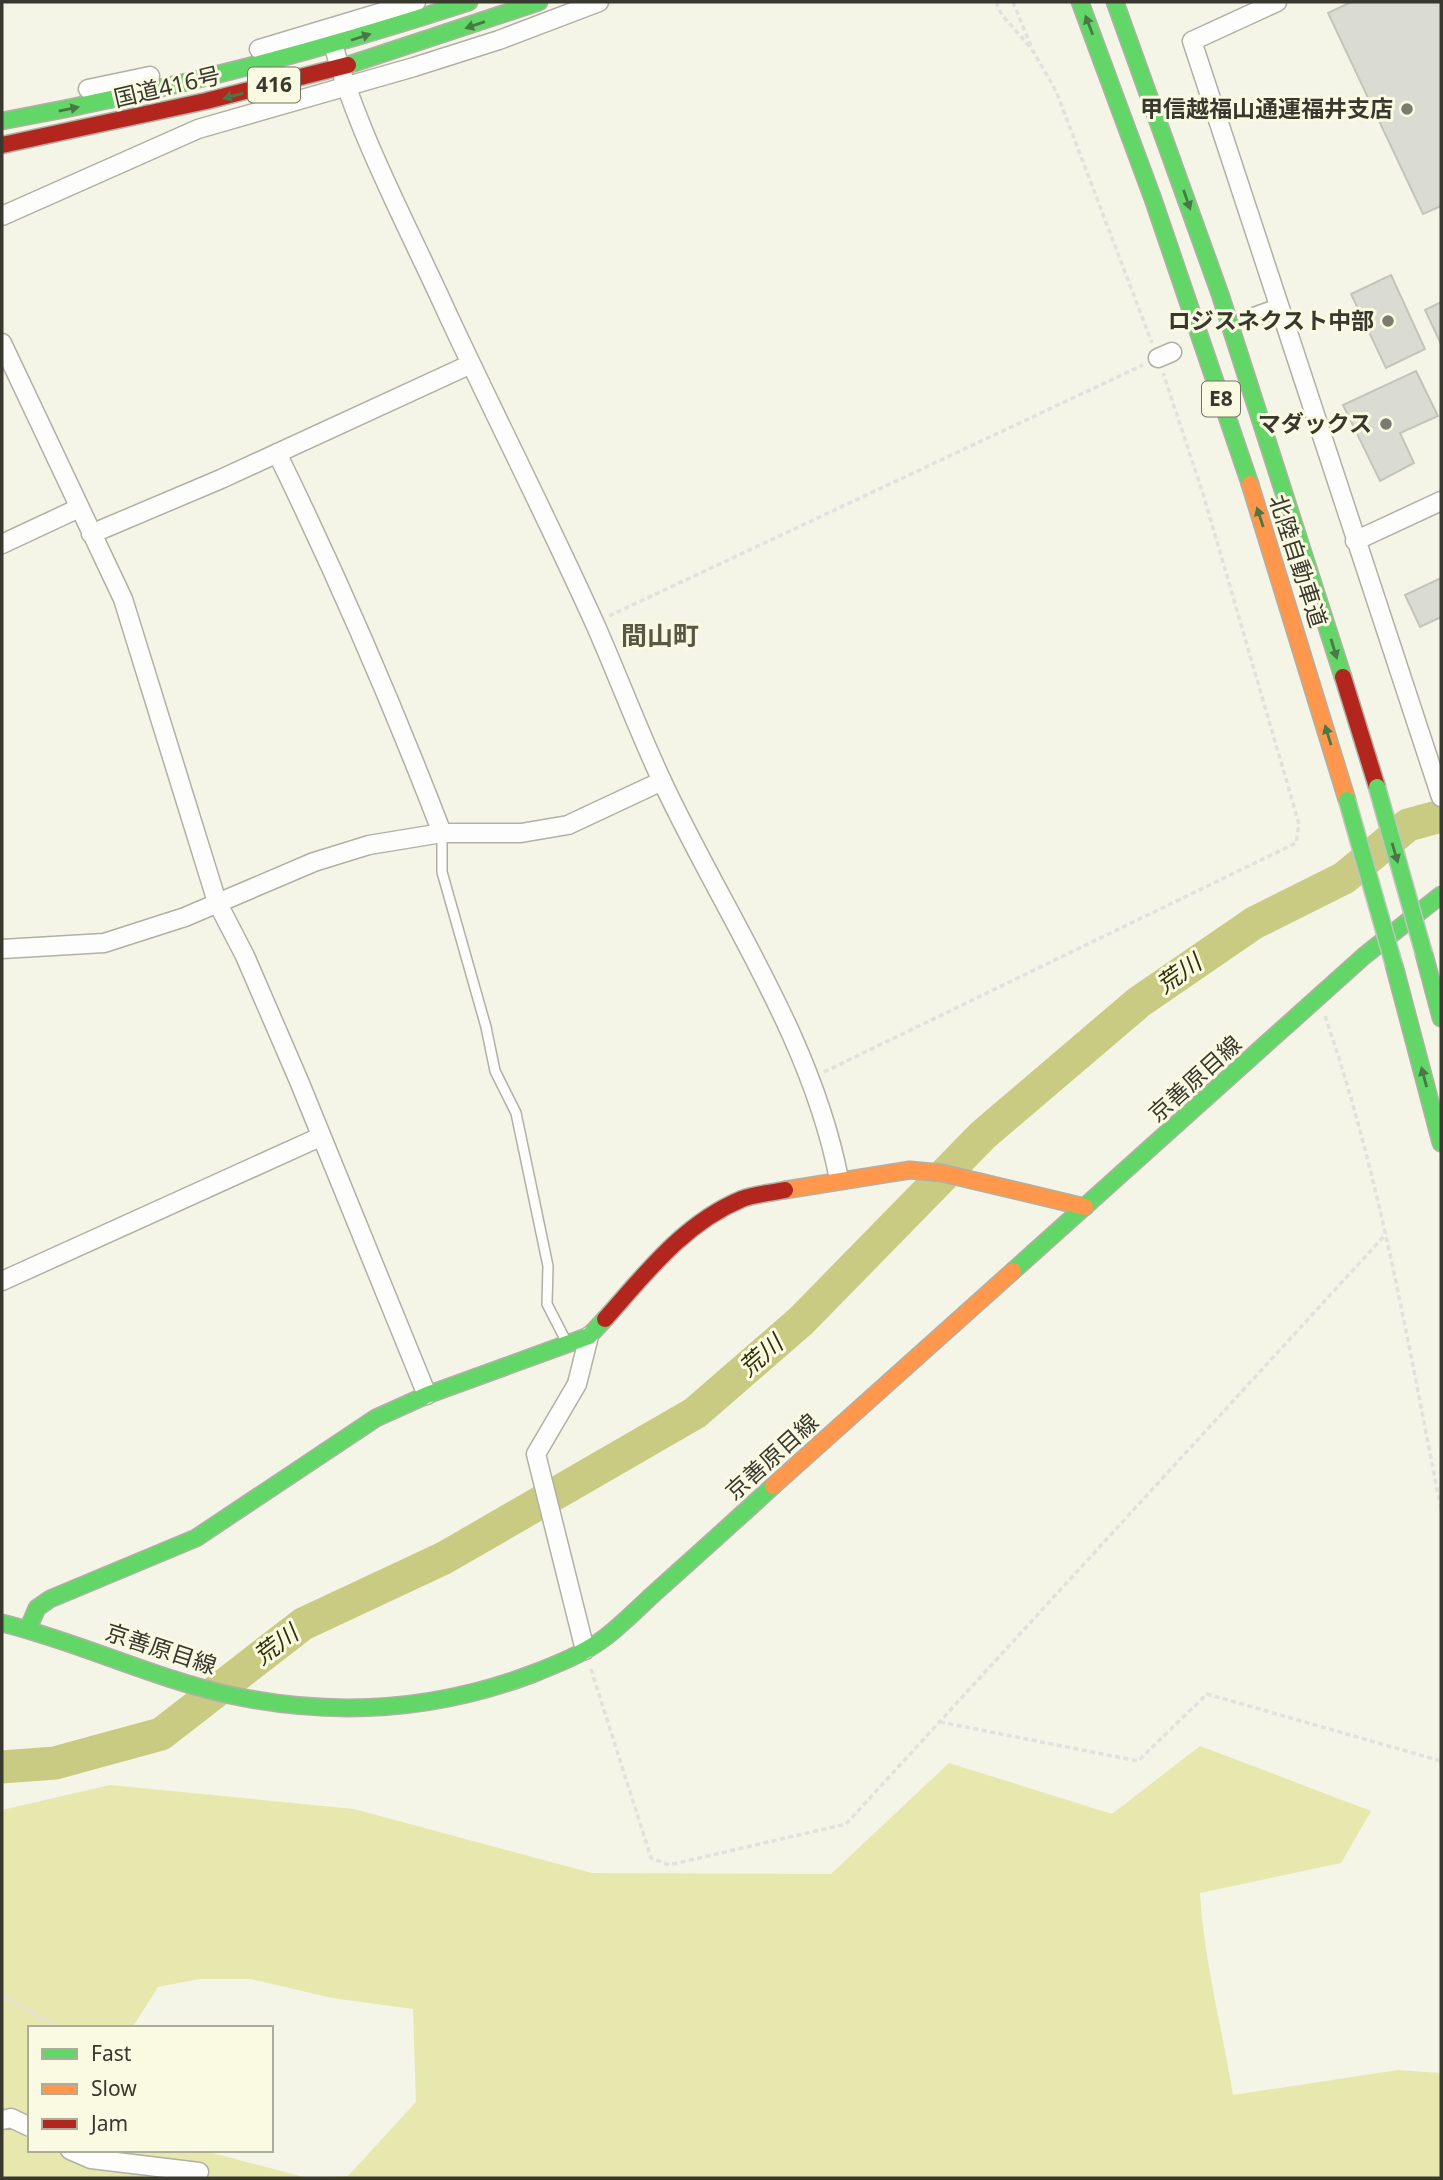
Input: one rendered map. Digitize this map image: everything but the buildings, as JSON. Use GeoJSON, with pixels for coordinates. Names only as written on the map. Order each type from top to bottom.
{"type":"FeatureCollection","features":[{"type":"Feature","properties":{"kind":"main road","name":"国道416号"},"geometry":{"type":"LineString","coordinates":[[2,121],[183,85],[331,37],[469,2]]}},
{"type":"Feature","properties":{"kind":"main road","name":"国道416号"},"geometry":{"type":"LineString","coordinates":[[2,145],[221,99],[437,38],[540,2]]}},
{"type":"Feature","properties":{"kind":"main road"},"geometry":{"type":"LineString","coordinates":[[1062,2],[1127,150],[1193,316]]}},
{"type":"Feature","properties":{"kind":"main road","name":"北陸自動車道"},"geometry":{"type":"LineString","coordinates":[[1080,2],[1193,316],[1304,655],[1394,965],[1441,1143]]}},
{"type":"Feature","properties":{"kind":"main road","name":"北陸自動車道"},"geometry":{"type":"LineString","coordinates":[[1115,2],[1165,136],[1291,509],[1377,787],[1441,1018]]}},
{"type":"Feature","properties":{"kind":"main road"},"geometry":{"type":"LineString","coordinates":[[1123,2],[1165,136]]}},
{"type":"Feature","properties":{"kind":"main road","name":"京善原目線"},"geometry":{"type":"LineString","coordinates":[[2,1623],[28,1629],[142,1669],[247,1699],[321,1710],[415,1706],[489,1689],[585,1650],[602,1640],[1364,956],[1441,895]]}},
{"type":"Feature","properties":{"kind":"main road"},"geometry":{"type":"LineString","coordinates":[[28,1629],[37,1608],[50,1599],[196,1538],[376,1418],[427,1395],[568,1346],[589,1336],[676,1241],[709,1215],[745,1198],[839,1179],[910,1170],[942,1173],[1085,1207]]}},
{"type":"Feature","properties":{"kind":"street"},"geometry":{"type":"LineString","coordinates":[[2,105],[331,37],[416,2]]}},
{"type":"Feature","properties":{"kind":"street"},"geometry":{"type":"LineString","coordinates":[[2,216],[198,129],[499,40],[599,2]]}},
{"type":"Feature","properties":{"kind":"street"},"geometry":{"type":"LineString","coordinates":[[1277,2],[1192,41],[1354,541],[1441,797]]}},
{"type":"Feature","properties":{"kind":"street"},"geometry":{"type":"LineString","coordinates":[[331,37],[346,86],[471,364],[594,623],[662,781],[758,965],[810,1078],[832,1144],[839,1179]]}},
{"type":"Feature","properties":{"kind":"street"},"geometry":{"type":"LineString","coordinates":[[1254,317],[1279,308]]}},
{"type":"Feature","properties":{"kind":"street"},"geometry":{"type":"LineString","coordinates":[[2,343],[123,599],[169,736],[202,862],[217,902],[245,956],[427,1395]]}},
{"type":"Feature","properties":{"kind":"street"},"geometry":{"type":"LineString","coordinates":[[91,534],[471,364]]}},
{"type":"Feature","properties":{"kind":"street"},"geometry":{"type":"LineString","coordinates":[[277,453],[346,595],[396,712],[442,833]]}},
{"type":"Feature","properties":{"kind":"street"},"geometry":{"type":"LineString","coordinates":[[1354,541],[1441,500]]}},
{"type":"Feature","properties":{"kind":"street"},"geometry":{"type":"LineString","coordinates":[[2,544],[79,508]]}},
{"type":"Feature","properties":{"kind":"street"},"geometry":{"type":"LineString","coordinates":[[2,949],[104,943],[185,917],[314,862],[369,845],[442,833],[521,833],[568,825],[662,781]]}},
{"type":"Feature","properties":{"kind":"street"},"geometry":{"type":"LineString","coordinates":[[2,1280],[320,1137]]}},
{"type":"Feature","properties":{"kind":"street"},"geometry":{"type":"LineString","coordinates":[[585,1650],[536,1454],[577,1384],[589,1336]]}},
{"type":"Feature","properties":{"kind":"street"},"geometry":{"type":"LineString","coordinates":[[2,2120],[11,2118],[28,2126]]}},
{"type":"Feature","properties":{"kind":"street"},"geometry":{"type":"LineString","coordinates":[[75,2152],[91,2158],[199,2172]]}},
{"type":"Feature","properties":{"kind":"lane"},"geometry":{"type":"LineString","coordinates":[[442,833],[442,872],[486,1027],[495,1071],[516,1113],[548,1266],[547,1304],[568,1346]]}},
{"type":"Feature","properties":{"kind":"path"},"geometry":{"type":"LineString","coordinates":[[996,2],[1002,15],[1033,51]]}},
{"type":"Feature","properties":{"kind":"path"},"geometry":{"type":"LineString","coordinates":[[810,1078],[1296,843],[1299,824],[1165,355],[1056,91],[1033,51],[1013,2]]}},
{"type":"Feature","properties":{"kind":"path"},"geometry":{"type":"LineString","coordinates":[[594,623],[1165,355]]}},
{"type":"Feature","properties":{"kind":"path"},"geometry":{"type":"LineString","coordinates":[[1319,998],[1341,1061],[1385,1234],[1441,1509]]}},
{"type":"Feature","properties":{"kind":"path"},"geometry":{"type":"LineString","coordinates":[[585,1650],[652,1858],[670,1865],[846,1824],[1385,1234]]}},
{"type":"Feature","properties":{"kind":"path"},"geometry":{"type":"LineString","coordinates":[[940,1722],[1138,1761],[1207,1694],[1441,1761]]}},
{"type":"Feature","properties":{"kind":"path"},"geometry":{"type":"LineString","coordinates":[[2,1995],[56,2026]]}},
{"type":"Feature","properties":{"kind":"green space"},"geometry":{"type":"Polygon","coordinates":[[[1200,1746],[1371,1811],[1341,1863],[1200,1893],[1209,1969],[1233,2095],[1398,2070],[1441,2073],[1441,2178],[307,2178],[2,2178],[2,1810],[110,1785],[354,1809],[592,1873],[831,1874],[949,1763],[1112,1814],[1200,1746]]]}},
{"type":"Feature","properties":{"kind":"waterway","name":"荒川"},"geometry":{"type":"LineString","coordinates":[[2,1767],[55,1763],[161,1734],[303,1624],[444,1558],[695,1413],[801,1321],[983,1135],[1139,1002],[1254,923],[1344,878],[1408,825],[1441,816]]}},
{"type":"Feature","properties":{"kind":"traffic: fast"},"geometry":{"type":"LineString","coordinates":[[2,121],[121,97],[238,69],[354,38],[469,2]]}},
{"type":"Feature","properties":{"kind":"traffic: fast"},"geometry":{"type":"LineString","coordinates":[[348,65],[539,2]]}},
{"type":"Feature","properties":{"kind":"traffic: fast"},"geometry":{"type":"LineString","coordinates":[[1080,2],[1153,199],[1250,484]]}},
{"type":"Feature","properties":{"kind":"traffic: fast"},"geometry":{"type":"LineString","coordinates":[[1115,2],[1220,294],[1343,677]]}},
{"type":"Feature","properties":{"kind":"traffic: fast"},"geometry":{"type":"LineString","coordinates":[[1377,787],[1424,954]]}},
{"type":"Feature","properties":{"kind":"traffic: fast"},"geometry":{"type":"LineString","coordinates":[[1347,800],[1394,965]]}},
{"type":"Feature","properties":{"kind":"traffic: fast"},"geometry":{"type":"LineString","coordinates":[[1013,1271],[1364,956],[1441,895]]}},
{"type":"Feature","properties":{"kind":"traffic: fast"},"geometry":{"type":"LineString","coordinates":[[1424,954],[1441,1018]]}},
{"type":"Feature","properties":{"kind":"traffic: fast"},"geometry":{"type":"LineString","coordinates":[[1394,965],[1441,1143]]}},
{"type":"Feature","properties":{"kind":"traffic: fast"},"geometry":{"type":"LineString","coordinates":[[28,1629],[37,1608],[50,1599],[196,1538],[376,1418],[427,1395],[589,1336],[605,1319]]}},
{"type":"Feature","properties":{"kind":"traffic: fast"},"geometry":{"type":"LineString","coordinates":[[2,1623],[172,1679],[230,1695],[268,1702],[345,1708],[420,1703],[458,1696],[532,1674],[595,1644],[773,1486]]}},
{"type":"Feature","properties":{"kind":"traffic: slow"},"geometry":{"type":"LineString","coordinates":[[1250,484],[1347,800]]}},
{"type":"Feature","properties":{"kind":"traffic: slow"},"geometry":{"type":"LineString","coordinates":[[785,1190],[910,1170],[942,1173],[1085,1207]]}},
{"type":"Feature","properties":{"kind":"traffic: slow"},"geometry":{"type":"LineString","coordinates":[[773,1486],[1013,1271]]}},
{"type":"Feature","properties":{"kind":"traffic: jam"},"geometry":{"type":"LineString","coordinates":[[2,145],[206,101],[348,65]]}},
{"type":"Feature","properties":{"kind":"traffic: jam"},"geometry":{"type":"LineString","coordinates":[[1343,677],[1377,787]]}},
{"type":"Feature","properties":{"kind":"traffic: jam"},"geometry":{"type":"LineString","coordinates":[[605,1319],[651,1267],[702,1221],[742,1199],[785,1190]]}},
{"type":"Feature","properties":{"kind":"place","name":"甲信越福山通運福井支店"},"geometry":{"type":"Point","coordinates":[1407,109]}},
{"type":"Feature","properties":{"kind":"place","name":"ロジスネクスト中部"},"geometry":{"type":"Point","coordinates":[1388,321]}},
{"type":"Feature","properties":{"kind":"place","name":"マダックス"},"geometry":{"type":"Point","coordinates":[1386,424]}},
{"type":"Feature","properties":{"kind":"district","name":"間山町"},"geometry":{"type":"Point","coordinates":[660,636]}}]}
